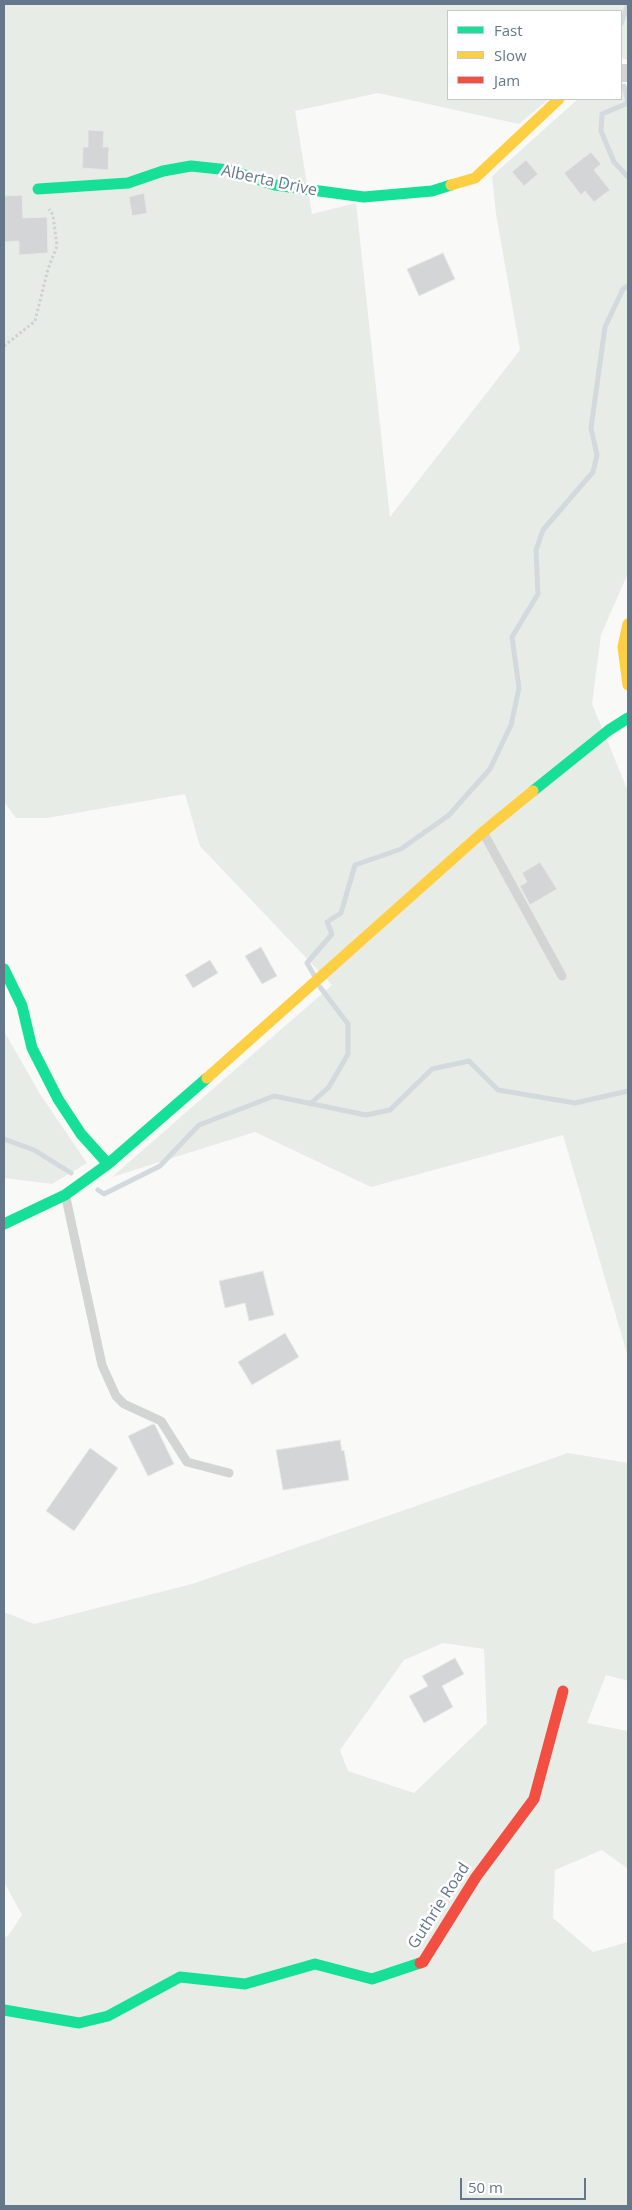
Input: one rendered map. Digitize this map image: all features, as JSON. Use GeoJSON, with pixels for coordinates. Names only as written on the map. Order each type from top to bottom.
{"type":"FeatureCollection","features":[{"type":"Feature","properties":{"kind":"street","name":"Alberta Drive"},"geometry":{"type":"LineString","coordinates":[[38,189],[128,183],[163,171],[191,166],[229,170],[275,184],[364,198],[432,191],[475,178],[558,100]]}},
{"type":"Feature","properties":{"kind":"street"},"geometry":{"type":"LineString","coordinates":[[628,624],[623,647],[628,685]]}},
{"type":"Feature","properties":{"kind":"street"},"geometry":{"type":"LineString","coordinates":[[4,1224],[65,1195],[108,1164],[309,990],[483,832],[609,730],[628,718]]}},
{"type":"Feature","properties":{"kind":"street"},"geometry":{"type":"LineString","coordinates":[[4,970],[22,1006],[32,1048],[58,1098],[81,1134],[108,1164]]}},
{"type":"Feature","properties":{"kind":"street","name":"Guthrie Road"},"geometry":{"type":"LineString","coordinates":[[4,2010],[79,2023],[108,2016],[180,1977],[244,1984],[315,1964],[372,1979],[423,1962],[476,1877],[534,1799],[563,1690]]}},
{"type":"Feature","properties":{"kind":"lane"},"geometry":{"type":"LineString","coordinates":[[483,832],[562,976]]}},
{"type":"Feature","properties":{"kind":"lane"},"geometry":{"type":"LineString","coordinates":[[65,1195],[102,1364],[116,1396],[124,1404],[161,1421],[187,1462],[228,1473]]}},
{"type":"Feature","properties":{"kind":"path"},"geometry":{"type":"LineString","coordinates":[[4,346],[35,321],[48,269],[57,246],[53,215],[38,189]]}},
{"type":"Feature","properties":{"kind":"shaded area"},"geometry":{"type":"Polygon","coordinates":[[[4,4],[628,4],[628,60],[622,58],[622,10],[447,10],[447,100],[548,100],[519,124],[378,93],[295,111],[312,214],[356,203],[390,517],[520,350],[496,214],[492,176],[577,100],[622,100],[622,87],[628,87],[628,573],[601,635],[592,704],[628,791],[628,1357],[563,1135],[371,1187],[255,1132],[112,1177],[332,985],[200,846],[185,794],[47,818],[16,818],[4,802],[4,4]]]}},
{"type":"Feature","properties":{"kind":"shaded area"},"geometry":{"type":"Polygon","coordinates":[[[4,1031],[40,1094],[87,1163],[52,1184],[4,1178],[4,1031]]]}},
{"type":"Feature","properties":{"kind":"shaded area"},"geometry":{"type":"Polygon","coordinates":[[[568,1453],[628,1463],[628,1681],[606,1675],[587,1723],[628,1731],[628,1869],[602,1850],[555,1870],[553,1918],[593,1952],[628,1942],[628,2206],[4,2206],[4,1937],[8,1936],[22,1915],[4,1882],[4,1612],[34,1624],[192,1584],[568,1453]],[[443,1643],[404,1660],[340,1750],[348,1771],[414,1793],[487,1723],[484,1649],[443,1643]]]}},
{"type":"Feature","properties":{"kind":"building"},"geometry":{"type":"Polygon","coordinates":[[[88,130],[104,131],[103,147],[109,147],[108,170],[82,168],[83,147],[88,147],[88,130]]]}},
{"type":"Feature","properties":{"kind":"building"},"geometry":{"type":"Polygon","coordinates":[[[591,152],[601,164],[594,170],[610,190],[594,202],[585,191],[581,195],[564,173],[591,152]]]}},
{"type":"Feature","properties":{"kind":"building"},"geometry":{"type":"Polygon","coordinates":[[[526,160],[538,174],[524,186],[512,172],[526,160]]]}},
{"type":"Feature","properties":{"kind":"building"},"geometry":{"type":"Polygon","coordinates":[[[144,193],[147,213],[132,216],[129,197],[144,193]]]}},
{"type":"Feature","properties":{"kind":"building"},"geometry":{"type":"Polygon","coordinates":[[[22,195],[23,218],[47,217],[48,253],[19,255],[19,241],[4,242],[4,196],[22,195]]]}},
{"type":"Feature","properties":{"kind":"building"},"geometry":{"type":"Polygon","coordinates":[[[443,253],[455,279],[419,296],[407,269],[443,253]]]}},
{"type":"Feature","properties":{"kind":"building"},"geometry":{"type":"Polygon","coordinates":[[[540,862],[557,889],[530,905],[520,886],[527,882],[522,873],[540,862]]]}},
{"type":"Feature","properties":{"kind":"building"},"geometry":{"type":"Polygon","coordinates":[[[261,947],[277,976],[262,984],[245,956],[261,947]]]}},
{"type":"Feature","properties":{"kind":"building"},"geometry":{"type":"Polygon","coordinates":[[[210,960],[218,973],[193,988],[185,975],[210,960]]]}},
{"type":"Feature","properties":{"kind":"building"},"geometry":{"type":"Polygon","coordinates":[[[263,1271],[274,1315],[249,1321],[245,1303],[225,1308],[219,1281],[263,1271]]]}},
{"type":"Feature","properties":{"kind":"building"},"geometry":{"type":"Polygon","coordinates":[[[285,1333],[299,1357],[252,1385],[238,1362],[285,1333]]]}},
{"type":"Feature","properties":{"kind":"building"},"geometry":{"type":"Polygon","coordinates":[[[153,1424],[174,1464],[148,1476],[128,1436],[153,1424]]]}},
{"type":"Feature","properties":{"kind":"building"},"geometry":{"type":"Polygon","coordinates":[[[340,1440],[342,1451],[344,1450],[349,1480],[283,1490],[276,1450],[340,1440]]]}},
{"type":"Feature","properties":{"kind":"building"},"geometry":{"type":"Polygon","coordinates":[[[90,1448],[118,1468],[74,1531],[46,1511],[90,1448]]]}},
{"type":"Feature","properties":{"kind":"building"},"geometry":{"type":"Polygon","coordinates":[[[455,1658],[464,1674],[442,1686],[453,1707],[424,1723],[409,1696],[428,1686],[422,1676],[455,1658]]]}},
{"type":"Feature","properties":{"kind":"waterway"},"geometry":{"type":"LineString","coordinates":[[622,21],[628,4]]}},
{"type":"Feature","properties":{"kind":"waterway"},"geometry":{"type":"LineString","coordinates":[[624,86],[628,103],[602,114],[601,131],[614,162],[628,177]]}},
{"type":"Feature","properties":{"kind":"waterway"},"geometry":{"type":"LineString","coordinates":[[314,975],[307,963],[332,934],[327,922],[341,913],[355,865],[401,849],[449,815],[490,769],[511,725],[519,688],[512,637],[538,594],[536,550],[543,530],[593,472],[597,455],[591,428],[605,327],[623,289],[628,286]]}},
{"type":"Feature","properties":{"kind":"waterway"},"geometry":{"type":"LineString","coordinates":[[310,1104],[329,1087],[348,1054],[348,1024],[320,987]]}},
{"type":"Feature","properties":{"kind":"waterway"},"geometry":{"type":"LineString","coordinates":[[98,1190],[104,1194],[160,1166],[199,1125],[274,1096],[366,1115],[390,1110],[432,1069],[469,1061],[498,1090],[575,1103],[628,1091]]}},
{"type":"Feature","properties":{"kind":"waterway"},"geometry":{"type":"LineString","coordinates":[[4,1139],[34,1150],[71,1173]]}},
{"type":"Feature","properties":{"kind":"traffic: fast"},"geometry":{"type":"LineString","coordinates":[[38,189],[128,183],[163,171],[191,166],[229,170],[275,185],[364,197],[432,191],[451,185]]}},
{"type":"Feature","properties":{"kind":"traffic: fast"},"geometry":{"type":"LineString","coordinates":[[533,791],[609,730],[628,718]]}},
{"type":"Feature","properties":{"kind":"traffic: fast"},"geometry":{"type":"LineString","coordinates":[[4,969],[22,1006],[32,1048],[58,1099],[81,1134],[108,1164]]}},
{"type":"Feature","properties":{"kind":"traffic: fast"},"geometry":{"type":"LineString","coordinates":[[4,1224],[65,1195],[108,1164],[207,1078]]}},
{"type":"Feature","properties":{"kind":"traffic: fast"},"geometry":{"type":"LineString","coordinates":[[4,2010],[79,2023],[108,2016],[180,1977],[245,1984],[315,1964],[372,1979],[420,1963]]}},
{"type":"Feature","properties":{"kind":"traffic: slow"},"geometry":{"type":"LineString","coordinates":[[451,185],[475,178],[558,100]]}},
{"type":"Feature","properties":{"kind":"traffic: slow"},"geometry":{"type":"LineString","coordinates":[[628,624],[623,647],[628,685]]}},
{"type":"Feature","properties":{"kind":"traffic: slow"},"geometry":{"type":"LineString","coordinates":[[207,1078],[483,832],[533,791]]}},
{"type":"Feature","properties":{"kind":"traffic: jam"},"geometry":{"type":"LineString","coordinates":[[420,1963],[423,1962],[476,1877],[534,1799],[563,1691]]}}]}
